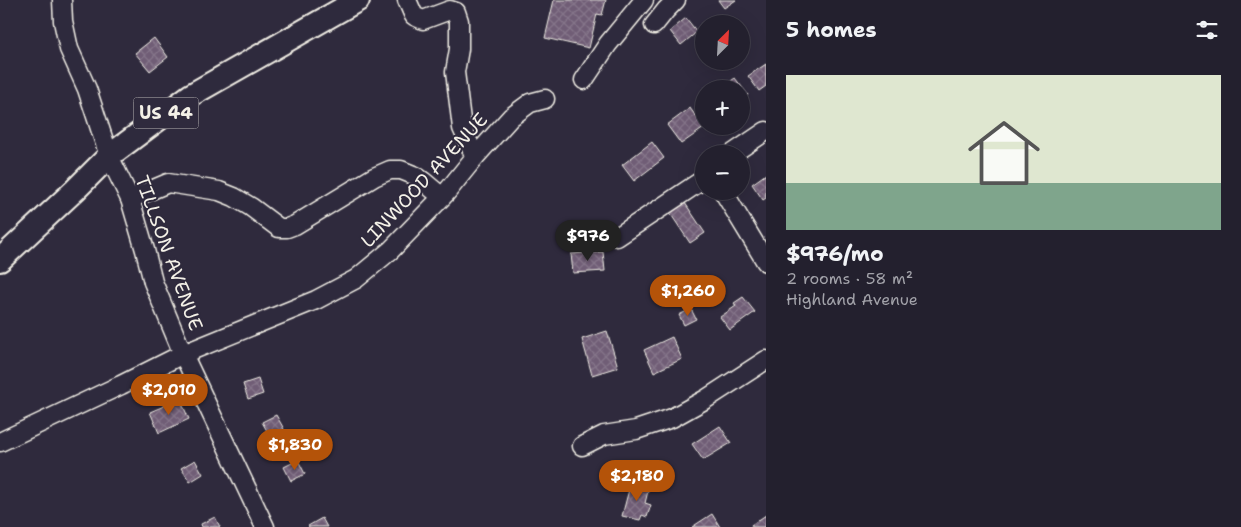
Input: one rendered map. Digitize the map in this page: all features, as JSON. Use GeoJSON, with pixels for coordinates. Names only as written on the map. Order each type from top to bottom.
{"type":"FeatureCollection","features":[{"type":"Feature","properties":{"kind":"main road","name":"US 44"},"geometry":{"type":"LineString","coordinates":[[2,254],[75,190],[109,156],[190,95],[358,0]]}},
{"type":"Feature","properties":{"kind":"street","name":"TILLSON AVENUE"},"geometry":{"type":"LineString","coordinates":[[62,0],[63,21],[70,50],[87,89],[109,156],[130,199],[153,282],[183,354],[265,527]]}},
{"type":"Feature","properties":{"kind":"street"},"geometry":{"type":"LineString","coordinates":[[406,0],[414,16],[423,20],[450,10],[456,12],[459,20],[459,49],[455,72],[462,128],[481,151]]}},
{"type":"Feature","properties":{"kind":"street"},"geometry":{"type":"LineString","coordinates":[[584,80],[608,44],[644,0]]}},
{"type":"Feature","properties":{"kind":"street"},"geometry":{"type":"LineString","coordinates":[[654,25],[676,0]]}},
{"type":"Feature","properties":{"kind":"street","name":"LINWOOD AVENUE"},"geometry":{"type":"LineString","coordinates":[[0,442],[122,385],[183,354],[316,300],[356,279],[391,250],[442,197],[512,117],[537,101]]}},
{"type":"Feature","properties":{"kind":"street"},"geometry":{"type":"LineString","coordinates":[[745,145],[766,131]]}},
{"type":"Feature","properties":{"kind":"street"},"geometry":{"type":"LineString","coordinates":[[130,199],[168,183],[219,191],[239,200],[279,228],[287,228],[374,177],[390,170],[401,170],[416,176],[442,197]]}},
{"type":"Feature","properties":{"kind":"street"},"geometry":{"type":"LineString","coordinates":[[617,236],[695,185]]}},
{"type":"Feature","properties":{"kind":"street"},"geometry":{"type":"LineString","coordinates":[[728,200],[766,262]]}},
{"type":"Feature","properties":{"kind":"street"},"geometry":{"type":"LineString","coordinates":[[582,446],[604,435],[636,430],[672,418],[706,399],[766,360]]}},
{"type":"Feature","properties":{"kind":"building"},"geometry":{"type":"Polygon","coordinates":[[[554,0],[606,0],[602,15],[597,14],[589,48],[545,38],[554,0]]]}},
{"type":"Feature","properties":{"kind":"building"},"geometry":{"type":"Polygon","coordinates":[[[718,0],[736,0],[724,8],[718,0]]]}},
{"type":"Feature","properties":{"kind":"building"},"geometry":{"type":"Polygon","coordinates":[[[686,18],[695,29],[695,34],[681,45],[670,31],[686,18]]]}},
{"type":"Feature","properties":{"kind":"building"},"geometry":{"type":"Polygon","coordinates":[[[154,38],[168,57],[150,71],[135,53],[154,38]]]}},
{"type":"Feature","properties":{"kind":"building"},"geometry":{"type":"Polygon","coordinates":[[[766,64],[766,86],[759,91],[748,76],[766,64]]]}},
{"type":"Feature","properties":{"kind":"building"},"geometry":{"type":"Polygon","coordinates":[[[690,108],[695,115],[695,134],[681,144],[667,125],[690,108]]]}},
{"type":"Feature","properties":{"kind":"building"},"geometry":{"type":"Polygon","coordinates":[[[652,142],[664,158],[634,181],[622,165],[652,142]]]}},
{"type":"Feature","properties":{"kind":"building"},"geometry":{"type":"Polygon","coordinates":[[[766,174],[766,198],[763,200],[752,184],[766,174]]]}},
{"type":"Feature","properties":{"kind":"building"},"geometry":{"type":"Polygon","coordinates":[[[685,203],[705,233],[690,243],[670,213],[685,203]]]}},
{"type":"Feature","properties":{"kind":"building"},"geometry":{"type":"Polygon","coordinates":[[[603,252],[605,271],[573,273],[571,254],[603,252]]]}},
{"type":"Feature","properties":{"kind":"building"},"geometry":{"type":"Polygon","coordinates":[[[743,297],[755,312],[730,330],[720,317],[736,306],[734,303],[743,297]]]}},
{"type":"Feature","properties":{"kind":"building"},"geometry":{"type":"Polygon","coordinates":[[[691,309],[696,319],[684,325],[679,315],[691,309]]]}},
{"type":"Feature","properties":{"kind":"building"},"geometry":{"type":"Polygon","coordinates":[[[607,331],[618,367],[592,375],[582,339],[607,331]]]}},
{"type":"Feature","properties":{"kind":"building"},"geometry":{"type":"Polygon","coordinates":[[[672,337],[682,359],[654,372],[644,350],[672,337]]]}},
{"type":"Feature","properties":{"kind":"building"},"geometry":{"type":"Polygon","coordinates":[[[258,379],[263,394],[248,399],[243,384],[258,379]]]}},
{"type":"Feature","properties":{"kind":"building"},"geometry":{"type":"Polygon","coordinates":[[[180,399],[189,419],[159,433],[150,412],[180,399]]]}},
{"type":"Feature","properties":{"kind":"building"},"geometry":{"type":"Polygon","coordinates":[[[276,415],[284,429],[270,436],[262,422],[276,415]]]}},
{"type":"Feature","properties":{"kind":"building"},"geometry":{"type":"Polygon","coordinates":[[[720,426],[731,443],[703,460],[692,444],[720,426]]]}},
{"type":"Feature","properties":{"kind":"building"},"geometry":{"type":"Polygon","coordinates":[[[195,460],[203,474],[190,482],[181,468],[195,460]]]}},
{"type":"Feature","properties":{"kind":"building"},"geometry":{"type":"Polygon","coordinates":[[[298,460],[305,474],[291,481],[284,467],[298,460]]]}},
{"type":"Feature","properties":{"kind":"building"},"geometry":{"type":"Polygon","coordinates":[[[631,482],[649,487],[645,503],[651,505],[647,517],[642,515],[640,520],[622,516],[631,482]]]}},
{"type":"Feature","properties":{"kind":"building"},"geometry":{"type":"Polygon","coordinates":[[[712,514],[720,527],[692,527],[712,514]]]}},
{"type":"Feature","properties":{"kind":"building"},"geometry":{"type":"Polygon","coordinates":[[[766,515],[766,527],[752,527],[751,525],[766,515]]]}},
{"type":"Feature","properties":{"kind":"building"},"geometry":{"type":"Polygon","coordinates":[[[215,517],[220,527],[202,527],[201,524],[215,517]]]}},
{"type":"Feature","properties":{"kind":"building"},"geometry":{"type":"Polygon","coordinates":[[[322,518],[327,527],[308,526],[322,518]]]}}]}
